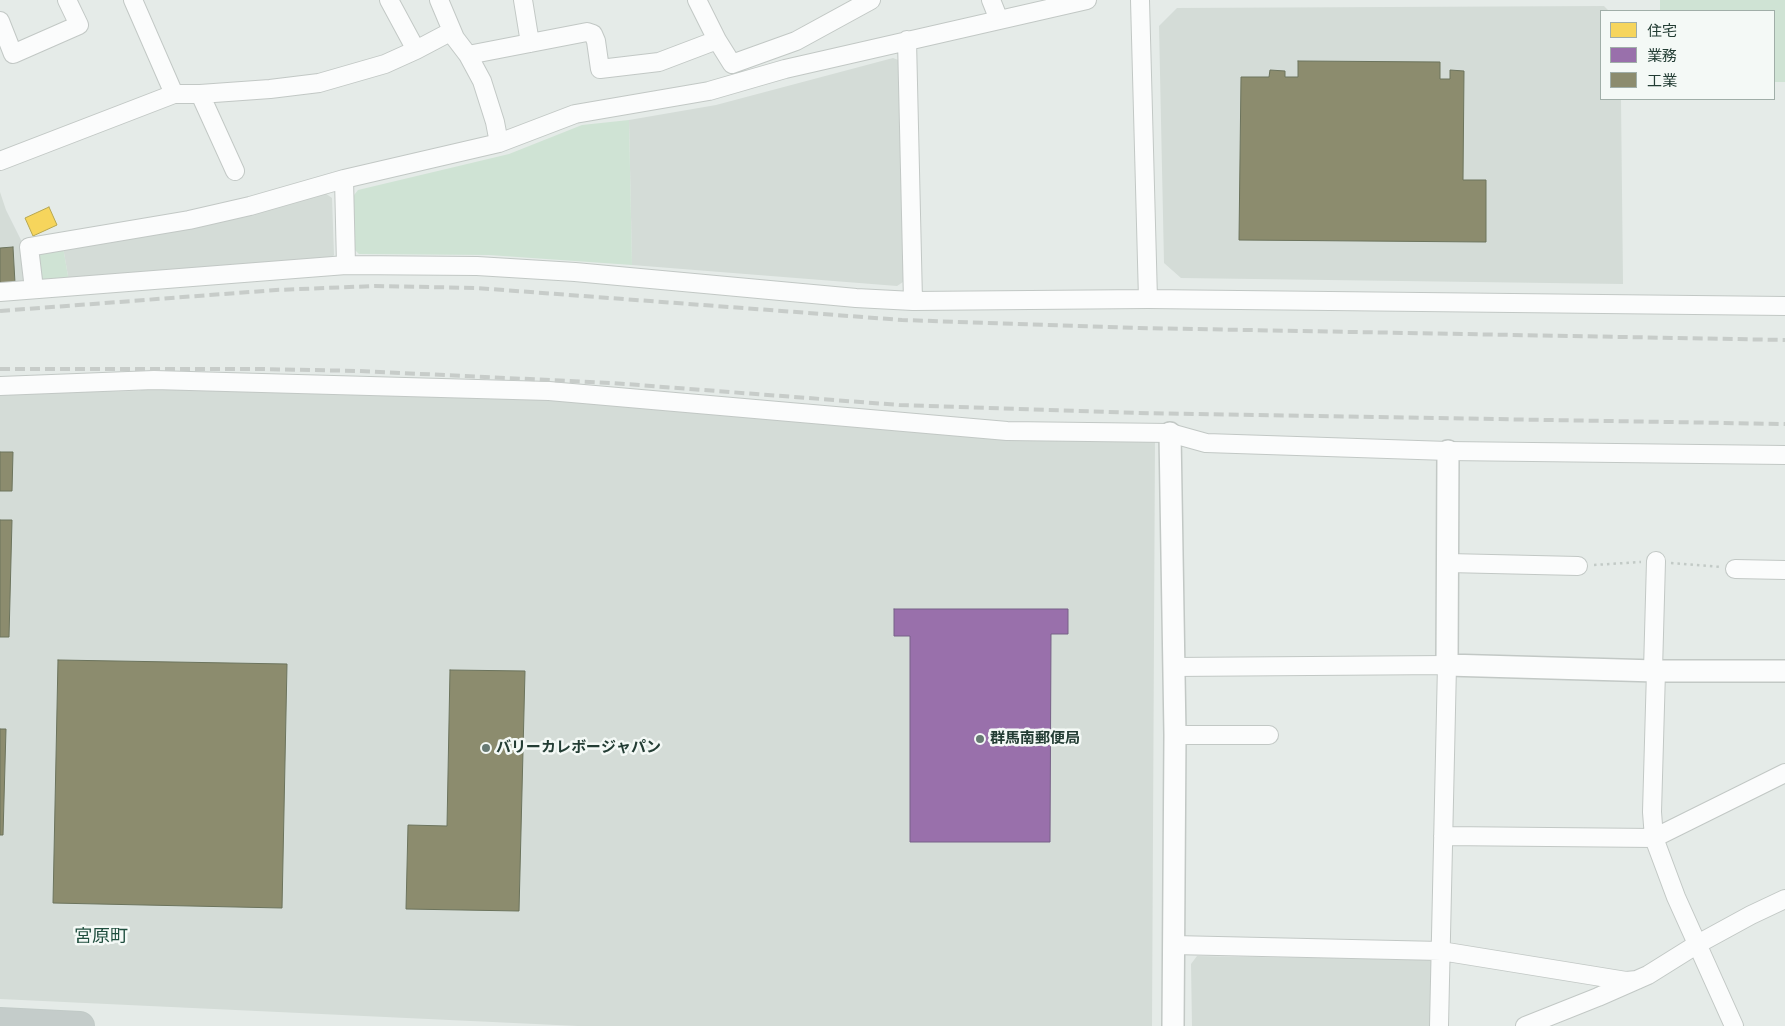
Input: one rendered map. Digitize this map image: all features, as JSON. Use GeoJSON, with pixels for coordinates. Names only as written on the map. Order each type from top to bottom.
{"type":"FeatureCollection","features":[{"type":"Feature","properties":{"kind":"highway"},"geometry":{"type":"LineString","coordinates":[[0,1022],[80,1026]]}},
{"type":"Feature","properties":{"kind":"street"},"geometry":{"type":"LineString","coordinates":[[0,21],[13,54],[79,25],[67,0]]}},
{"type":"Feature","properties":{"kind":"street"},"geometry":{"type":"LineString","coordinates":[[133,0],[174,94]]}},
{"type":"Feature","properties":{"kind":"street"},"geometry":{"type":"LineString","coordinates":[[389,0],[416,50]]}},
{"type":"Feature","properties":{"kind":"street"},"geometry":{"type":"LineString","coordinates":[[439,0],[455,38],[468,55],[482,82],[496,122],[499,143]]}},
{"type":"Feature","properties":{"kind":"street"},"geometry":{"type":"LineString","coordinates":[[524,0],[530,43]]}},
{"type":"Feature","properties":{"kind":"street"},"geometry":{"type":"LineString","coordinates":[[697,0],[717,40],[732,64],[796,41],[871,0]]}},
{"type":"Feature","properties":{"kind":"street"},"geometry":{"type":"LineString","coordinates":[[991,0],[999,20]]}},
{"type":"Feature","properties":{"kind":"street"},"geometry":{"type":"LineString","coordinates":[[34,289],[29,247],[189,220],[250,206],[344,179],[499,143],[575,114],[709,91],[785,69],[1087,0]]}},
{"type":"Feature","properties":{"kind":"street"},"geometry":{"type":"LineString","coordinates":[[1140,0],[1148,299]]}},
{"type":"Feature","properties":{"kind":"street"},"geometry":{"type":"LineString","coordinates":[[0,161],[174,94],[270,89],[319,83],[385,64],[452,31]]}},
{"type":"Feature","properties":{"kind":"street"},"geometry":{"type":"LineString","coordinates":[[468,55],[587,32],[593,34],[600,68],[660,62],[717,40]]}},
{"type":"Feature","properties":{"kind":"street"},"geometry":{"type":"LineString","coordinates":[[908,40],[913,301]]}},
{"type":"Feature","properties":{"kind":"street"},"geometry":{"type":"LineString","coordinates":[[200,94],[235,171]]}},
{"type":"Feature","properties":{"kind":"street"},"geometry":{"type":"LineString","coordinates":[[344,179],[346,265]]}},
{"type":"Feature","properties":{"kind":"street"},"geometry":{"type":"LineString","coordinates":[[0,292],[346,265],[478,266],[575,272],[856,298],[913,301],[1148,299],[1785,306]]}},
{"type":"Feature","properties":{"kind":"street"},"geometry":{"type":"LineString","coordinates":[[0,386],[154,380],[549,391],[1008,431],[1170,433],[1206,443],[1448,451],[1785,455]]}},
{"type":"Feature","properties":{"kind":"street"},"geometry":{"type":"LineString","coordinates":[[1170,433],[1175,735],[1173,1026]]}},
{"type":"Feature","properties":{"kind":"street"},"geometry":{"type":"LineString","coordinates":[[1439,1026],[1447,665],[1448,451]]}},
{"type":"Feature","properties":{"kind":"street"},"geometry":{"type":"LineString","coordinates":[[1656,561],[1652,812],[1654,838],[1696,945],[1734,1026]]}},
{"type":"Feature","properties":{"kind":"street"},"geometry":{"type":"LineString","coordinates":[[1448,563],[1578,566]]}},
{"type":"Feature","properties":{"kind":"street"},"geometry":{"type":"LineString","coordinates":[[1734,569],[1785,570]]}},
{"type":"Feature","properties":{"kind":"street"},"geometry":{"type":"LineString","coordinates":[[1173,667],[1447,665],[1785,671]]}},
{"type":"Feature","properties":{"kind":"street"},"geometry":{"type":"LineString","coordinates":[[1175,735],[1269,735]]}},
{"type":"Feature","properties":{"kind":"street"},"geometry":{"type":"LineString","coordinates":[[1443,836],[1654,838],[1785,773]]}},
{"type":"Feature","properties":{"kind":"street"},"geometry":{"type":"LineString","coordinates":[[1525,1026],[1648,975],[1696,945],[1785,899]]}},
{"type":"Feature","properties":{"kind":"street"},"geometry":{"type":"LineString","coordinates":[[1173,946],[1440,951],[1626,980],[1637,980]]}},
{"type":"Feature","properties":{"kind":"shaded area"},"geometry":{"type":"Polygon","coordinates":[[[1604,6],[1608,10],[1600,10],[1600,100],[1621,100],[1623,284],[1181,278],[1164,263],[1159,26],[1177,8],[1604,6]]]}},
{"type":"Feature","properties":{"kind":"shaded area"},"geometry":{"type":"Polygon","coordinates":[[[893,58],[901,61],[906,280],[897,286],[632,265],[629,120],[716,105],[893,58]]]}},
{"type":"Feature","properties":{"kind":"shaded area"},"geometry":{"type":"Polygon","coordinates":[[[0,192],[6,210],[22,242],[25,285],[0,287],[0,192]]]}},
{"type":"Feature","properties":{"kind":"shaded area"},"geometry":{"type":"Polygon","coordinates":[[[325,193],[332,198],[334,255],[328,261],[69,282],[63,247],[325,193]]]}},
{"type":"Feature","properties":{"kind":"shaded area"},"geometry":{"type":"Polygon","coordinates":[[[155,386],[606,400],[1155,439],[1152,1026],[578,1026],[0,999],[0,393],[138,391],[155,386]]]}},
{"type":"Feature","properties":{"kind":"shaded area"},"geometry":{"type":"Polygon","coordinates":[[[1197,956],[1435,960],[1433,1026],[1192,1026],[1191,964],[1197,956]]]}},
{"type":"Feature","properties":{"kind":"green space"},"geometry":{"type":"Polygon","coordinates":[[[1660,0],[1785,0],[1785,82],[1775,82],[1775,10],[1660,10],[1660,0]]]}},
{"type":"Feature","properties":{"kind":"green space"},"geometry":{"type":"Polygon","coordinates":[[[629,120],[632,265],[489,255],[359,254],[353,248],[351,199],[358,190],[509,154],[582,125],[629,120]]]}},
{"type":"Feature","properties":{"kind":"green space"},"geometry":{"type":"Polygon","coordinates":[[[63,247],[69,282],[45,284],[39,278],[37,256],[41,249],[63,247]]]}},
{"type":"Feature","properties":{"kind":"building: 住宅"},"geometry":{"type":"Polygon","coordinates":[[[49,207],[57,225],[33,236],[25,218],[49,207]]]}},
{"type":"Feature","properties":{"kind":"building: 業務","name":"群馬南郵便局"},"geometry":{"type":"Polygon","coordinates":[[[894,609],[1068,609],[1068,634],[1051,634],[1050,842],[910,842],[910,636],[894,636],[894,609]]]}},
{"type":"Feature","properties":{"kind":"building: 工業"},"geometry":{"type":"Polygon","coordinates":[[[1298,61],[1440,62],[1440,79],[1450,79],[1450,70],[1464,71],[1463,180],[1486,180],[1486,242],[1239,240],[1241,77],[1269,77],[1270,70],[1285,71],[1285,77],[1298,77],[1298,61]]]}},
{"type":"Feature","properties":{"kind":"building: 工業"},"geometry":{"type":"Polygon","coordinates":[[[13,247],[15,283],[0,284],[0,248],[13,247]]]}},
{"type":"Feature","properties":{"kind":"building: 工業"},"geometry":{"type":"Polygon","coordinates":[[[0,452],[13,452],[12,491],[0,491],[0,452]]]}},
{"type":"Feature","properties":{"kind":"building: 工業"},"geometry":{"type":"Polygon","coordinates":[[[0,520],[12,520],[9,637],[0,637],[0,520]]]}},
{"type":"Feature","properties":{"kind":"building: 工業"},"geometry":{"type":"Polygon","coordinates":[[[58,660],[287,664],[282,908],[53,903],[58,660]]]}},
{"type":"Feature","properties":{"kind":"building: 工業","name":"バリーカレボージャパン"},"geometry":{"type":"Polygon","coordinates":[[[450,670],[525,671],[519,911],[406,909],[408,825],[447,826],[450,670]]]}},
{"type":"Feature","properties":{"kind":"building: 工業"},"geometry":{"type":"Polygon","coordinates":[[[0,729],[6,729],[3,835],[0,835],[0,729]]]}},
{"type":"Feature","properties":{"kind":"railway"},"geometry":{"type":"LineString","coordinates":[[0,311],[276,290],[375,286],[477,288],[902,320],[1139,328],[1785,340]]}},
{"type":"Feature","properties":{"kind":"railway"},"geometry":{"type":"LineString","coordinates":[[0,369],[359,371],[612,383],[899,405],[1139,413],[1785,424]]}},
{"type":"Feature","properties":{"kind":"place","name":"群馬南郵便局"},"geometry":{"type":"Point","coordinates":[980,739]}},
{"type":"Feature","properties":{"kind":"place","name":"バリーカレボージャパン"},"geometry":{"type":"Point","coordinates":[486,748]}},
{"type":"Feature","properties":{"kind":"district","name":"宮原町"},"geometry":{"type":"Point","coordinates":[101,937]}}]}
